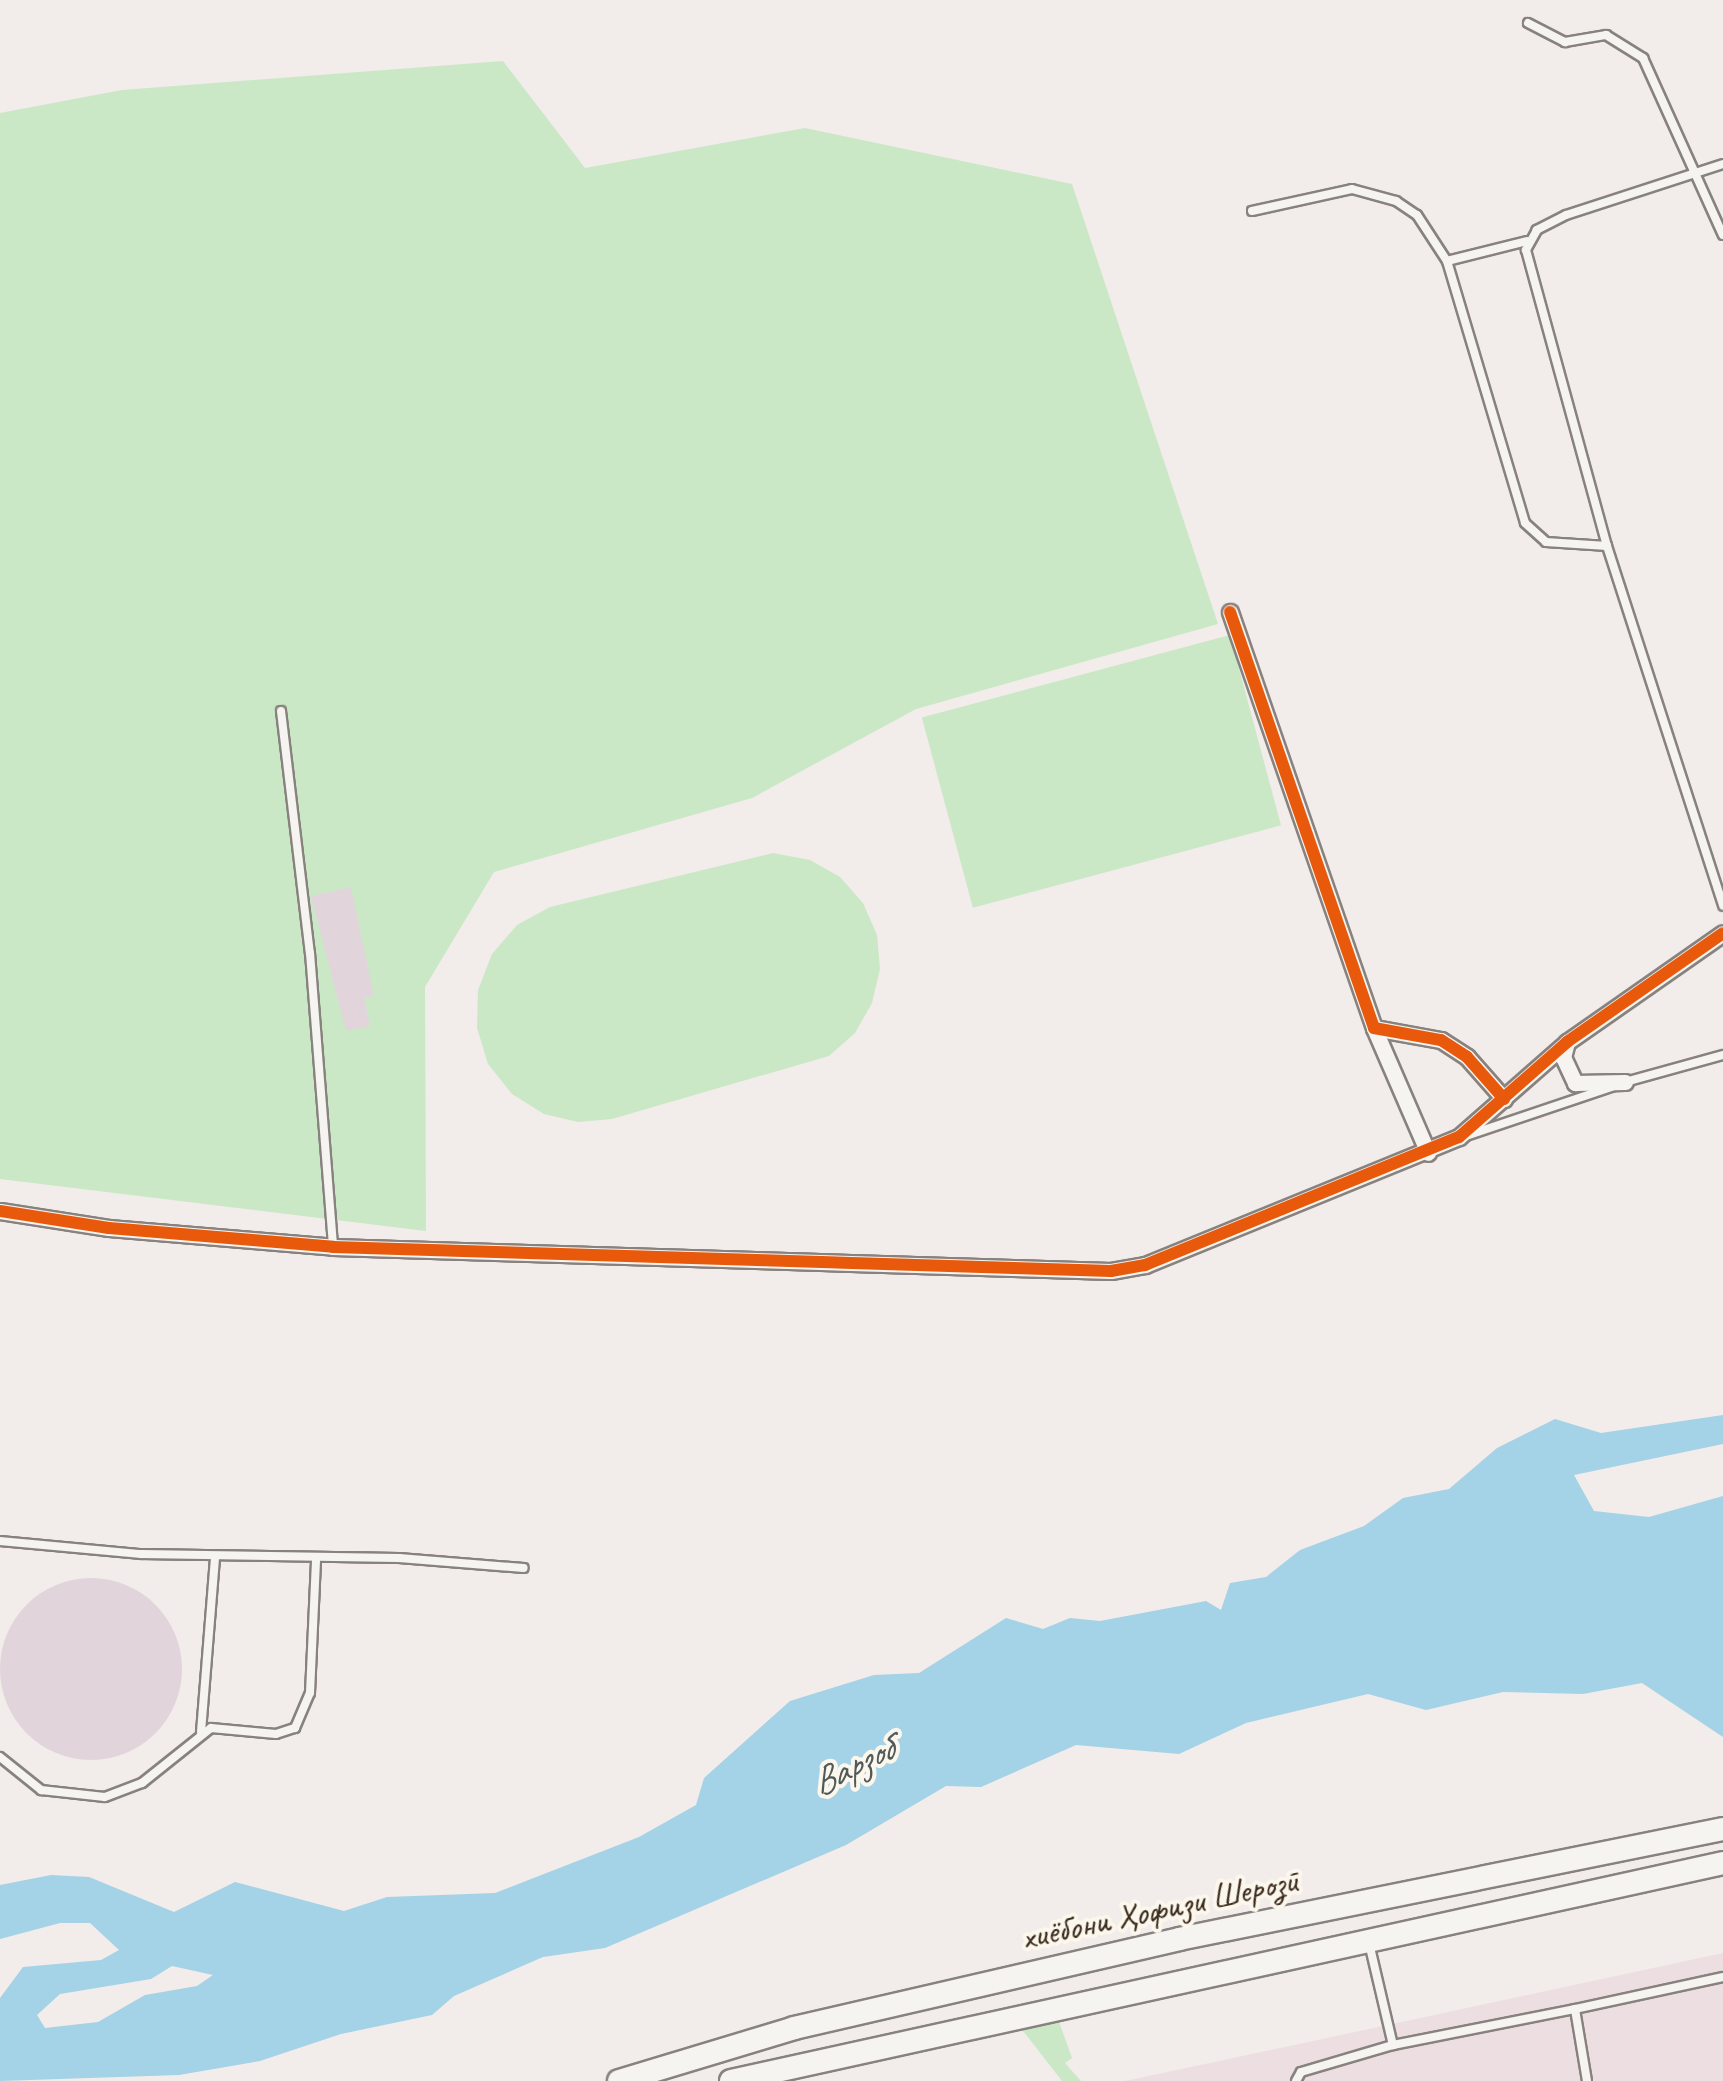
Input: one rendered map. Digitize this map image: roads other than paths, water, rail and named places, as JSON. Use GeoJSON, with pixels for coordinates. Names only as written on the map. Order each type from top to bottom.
{"type":"FeatureCollection","features":[{"type":"Feature","properties":{"kind":"main road","name":"хиёбони Ҳофизи Шерозӣ"},"geometry":{"type":"LineString","coordinates":[[618,2081],[794,2028],[1179,1939],[1723,1829]]}},
{"type":"Feature","properties":{"kind":"main road","name":"хиёбони Ҳофизи Шерозӣ"},"geometry":{"type":"LineString","coordinates":[[731,2081],[1368,1938],[1723,1864]]}},
{"type":"Feature","properties":{"kind":"main road"},"geometry":{"type":"LineString","coordinates":[[794,2028],[802,2065]]}},
{"type":"Feature","properties":{"kind":"street"},"geometry":{"type":"LineString","coordinates":[[1230,612],[1374,1028],[1428,1153]]}},
{"type":"Feature","properties":{"kind":"street"},"geometry":{"type":"LineString","coordinates":[[0,1210],[333,1247],[1112,1271],[1145,1266],[1460,1138],[1567,1042],[1723,934]]}},
{"type":"Feature","properties":{"kind":"street"},"geometry":{"type":"LineString","coordinates":[[1374,1028],[1441,1040],[1466,1057],[1504,1099]]}},
{"type":"Feature","properties":{"kind":"street"},"geometry":{"type":"LineString","coordinates":[[1567,1042],[1563,1057],[1575,1083],[1625,1082]]}},
{"type":"Feature","properties":{"kind":"lane"},"geometry":{"type":"LineString","coordinates":[[1528,23],[1565,42],[1606,35],[1643,58],[1699,172],[1723,235]]}},
{"type":"Feature","properties":{"kind":"lane"},"geometry":{"type":"LineString","coordinates":[[1447,261],[1527,241],[1566,214],[1723,164]]}},
{"type":"Feature","properties":{"kind":"lane"},"geometry":{"type":"LineString","coordinates":[[1252,210],[1332,190],[1370,192],[1417,215],[1447,261],[1524,523],[1546,542],[1607,546]]}},
{"type":"Feature","properties":{"kind":"lane"},"geometry":{"type":"LineString","coordinates":[[1527,241],[1607,546],[1723,906]]}},
{"type":"Feature","properties":{"kind":"lane"},"geometry":{"type":"LineString","coordinates":[[281,711],[310,953],[333,1247]]}},
{"type":"Feature","properties":{"kind":"lane"},"geometry":{"type":"LineString","coordinates":[[1460,1138],[1625,1082],[1723,1055]]}},
{"type":"Feature","properties":{"kind":"lane"},"geometry":{"type":"LineString","coordinates":[[0,1541],[215,1557],[316,1560],[369,1556],[524,1568]]}},
{"type":"Feature","properties":{"kind":"lane"},"geometry":{"type":"LineString","coordinates":[[200,1732],[215,1557]]}},
{"type":"Feature","properties":{"kind":"lane"},"geometry":{"type":"LineString","coordinates":[[0,1757],[41,1790],[105,1797],[142,1783],[200,1732],[276,1734],[295,1728],[305,1717],[316,1560]]}},
{"type":"Feature","properties":{"kind":"lane"},"geometry":{"type":"LineString","coordinates":[[1368,1938],[1393,2045]]}},
{"type":"Feature","properties":{"kind":"lane"},"geometry":{"type":"LineString","coordinates":[[1296,2081],[1301,2072],[1393,2045],[1723,1977]]}},
{"type":"Feature","properties":{"kind":"lane"},"geometry":{"type":"LineString","coordinates":[[1575,2009],[1587,2081]]}},
{"type":"Feature","properties":{"kind":"water","name":"Варзоб"},"geometry":{"type":"Polygon","coordinates":[[[1723,1415],[1723,1444],[1574,1475],[1594,1511],[1649,1517],[1723,1496],[1723,1737],[1642,1683],[1583,1694],[1503,1692],[1426,1710],[1368,1694],[1246,1723],[1179,1754],[1076,1745],[981,1787],[946,1786],[846,1845],[605,1948],[543,1957],[454,1996],[432,2015],[341,2034],[260,2061],[179,2075],[0,2081],[0,1998],[23,1967],[101,1960],[119,1950],[90,1923],[60,1923],[0,1939],[0,1885],[51,1875],[89,1877],[174,1912],[235,1882],[344,1911],[387,1897],[495,1893],[639,1837],[696,1805],[704,1778],[790,1701],[874,1675],[919,1673],[1006,1618],[1043,1629],[1070,1618],[1100,1621],[1206,1601],[1221,1610],[1230,1583],[1266,1577],[1300,1550],[1364,1526],[1403,1498],[1449,1489],[1497,1448],[1555,1419],[1601,1433],[1723,1415]],[[172,1966],[151,1979],[60,1994],[37,2015],[45,2028],[98,2022],[145,1995],[197,1986],[213,1975],[172,1966]]]}}]}
